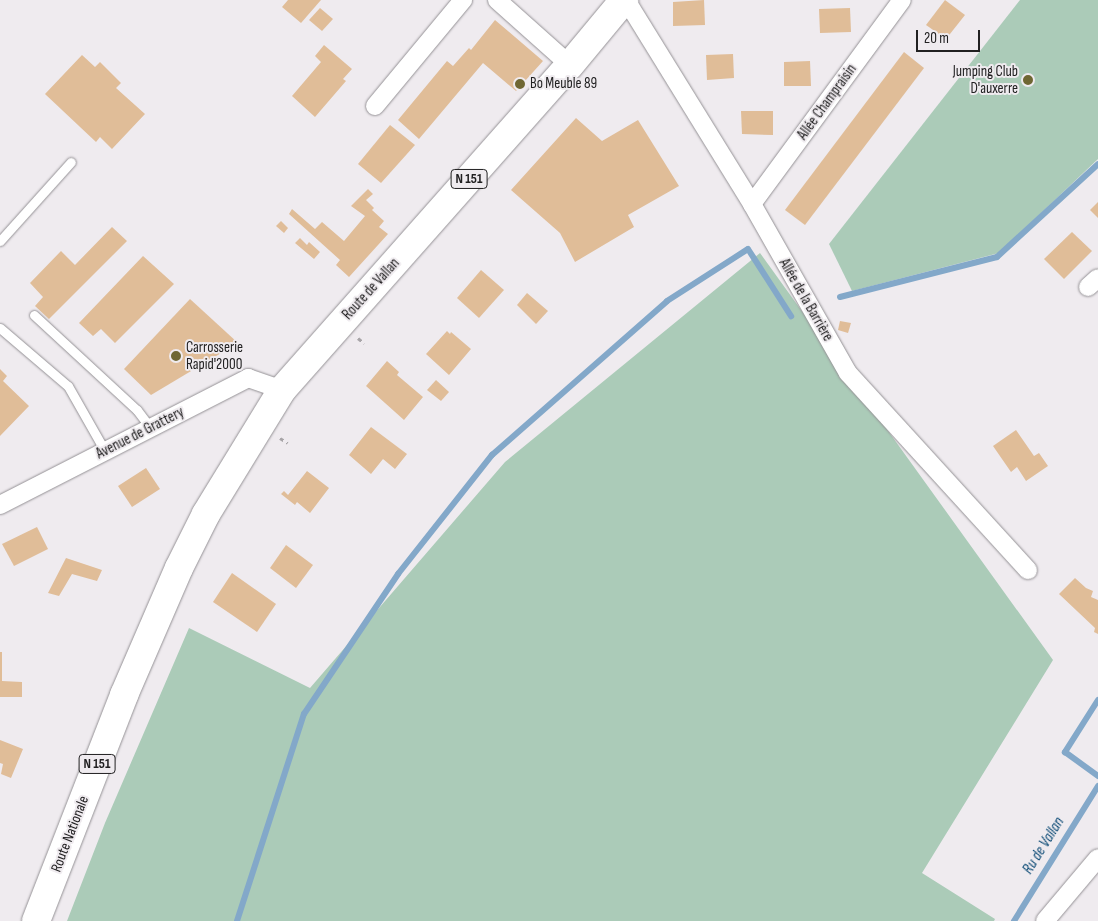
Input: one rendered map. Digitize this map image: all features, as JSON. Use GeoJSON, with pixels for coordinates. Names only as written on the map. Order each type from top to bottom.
{"type":"FeatureCollection","features":[{"type":"Feature","properties":{"kind":"main road","name":"Route de Vallan"},"geometry":{"type":"LineString","coordinates":[[161,609],[206,514],[282,390],[570,65],[625,0]]}},
{"type":"Feature","properties":{"kind":"main road","name":"Route Nationale"},"geometry":{"type":"LineString","coordinates":[[36,921],[124,695],[161,609]]}},
{"type":"Feature","properties":{"kind":"street"},"geometry":{"type":"LineString","coordinates":[[375,106],[463,0]]}},
{"type":"Feature","properties":{"kind":"street"},"geometry":{"type":"LineString","coordinates":[[497,0],[570,65]]}},
{"type":"Feature","properties":{"kind":"street","name":"Allée de la Barrière"},"geometry":{"type":"LineString","coordinates":[[625,0],[752,204],[848,374],[1028,570]]}},
{"type":"Feature","properties":{"kind":"street","name":"Allée Champraisin"},"geometry":{"type":"LineString","coordinates":[[752,204],[902,0]]}},
{"type":"Feature","properties":{"kind":"street","name":"Avenue de Grattery"},"geometry":{"type":"LineString","coordinates":[[2,501],[248,378],[282,390]]}},
{"type":"Feature","properties":{"kind":"street"},"geometry":{"type":"LineString","coordinates":[[1045,921],[1098,858]]}},
{"type":"Feature","properties":{"kind":"lane"},"geometry":{"type":"LineString","coordinates":[[0,241],[71,162]]}},
{"type":"Feature","properties":{"kind":"lane"},"geometry":{"type":"LineString","coordinates":[[34,315],[137,410],[150,428]]}},
{"type":"Feature","properties":{"kind":"lane"},"geometry":{"type":"LineString","coordinates":[[0,328],[68,386],[104,451]]}},
{"type":"Feature","properties":{"kind":"path"},"geometry":{"type":"LineString","coordinates":[[279,437],[288,443]]}},
{"type":"Feature","properties":{"kind":"green space","name":"Jumping Club D'auxerre"},"geometry":{"type":"Polygon","coordinates":[[[1020,0],[1098,0],[1098,159],[999,253],[852,291],[829,244],[1020,0]]]}},
{"type":"Feature","properties":{"kind":"green space"},"geometry":{"type":"Polygon","coordinates":[[[760,253],[1053,660],[922,873],[995,919],[994,921],[67,921],[105,823],[189,628],[310,688],[505,462],[760,253]]]}},
{"type":"Feature","properties":{"kind":"building"},"geometry":{"type":"Polygon","coordinates":[[[288,0],[321,0],[301,23],[282,7],[288,0]]]}},
{"type":"Feature","properties":{"kind":"building"},"geometry":{"type":"Polygon","coordinates":[[[704,0],[705,25],[673,26],[673,2],[704,0]]]}},
{"type":"Feature","properties":{"kind":"building"},"geometry":{"type":"Polygon","coordinates":[[[945,0],[965,15],[946,39],[926,25],[945,0]]]}},
{"type":"Feature","properties":{"kind":"building"},"geometry":{"type":"Polygon","coordinates":[[[320,8],[333,19],[322,31],[309,20],[320,8]]]}},
{"type":"Feature","properties":{"kind":"building"},"geometry":{"type":"Polygon","coordinates":[[[850,8],[851,32],[820,33],[819,9],[850,8]]]}},
{"type":"Feature","properties":{"kind":"building"},"geometry":{"type":"Polygon","coordinates":[[[495,20],[543,61],[516,91],[483,63],[419,139],[398,120],[447,61],[453,66],[469,48],[471,50],[495,20]]]}},
{"type":"Feature","properties":{"kind":"building"},"geometry":{"type":"Polygon","coordinates":[[[324,45],[352,69],[343,79],[346,81],[315,117],[292,96],[321,62],[315,56],[324,45]]]}},
{"type":"Feature","properties":{"kind":"building"},"geometry":{"type":"Polygon","coordinates":[[[904,52],[924,68],[805,225],[785,210],[904,52]]]}},
{"type":"Feature","properties":{"kind":"building"},"geometry":{"type":"Polygon","coordinates":[[[733,54],[734,78],[707,80],[706,55],[733,54]]]}},
{"type":"Feature","properties":{"kind":"building"},"geometry":{"type":"Polygon","coordinates":[[[82,55],[95,67],[100,62],[121,83],[116,88],[145,114],[112,149],[100,137],[96,142],[45,94],[82,55]]]}},
{"type":"Feature","properties":{"kind":"building"},"geometry":{"type":"Polygon","coordinates":[[[810,61],[811,86],[784,86],[784,62],[810,61]]]}},
{"type":"Feature","properties":{"kind":"building"},"geometry":{"type":"Polygon","coordinates":[[[741,111],[773,111],[773,135],[742,134],[741,111]]]}},
{"type":"Feature","properties":{"kind":"building"},"geometry":{"type":"Polygon","coordinates":[[[576,118],[602,141],[638,120],[679,186],[628,215],[634,227],[575,262],[560,233],[511,190],[576,118]]]}},
{"type":"Feature","properties":{"kind":"building"},"geometry":{"type":"Polygon","coordinates":[[[390,125],[415,145],[381,183],[358,164],[390,125]]]}},
{"type":"Feature","properties":{"kind":"building"},"geometry":{"type":"Polygon","coordinates":[[[368,189],[373,194],[366,200],[374,208],[372,210],[384,221],[379,227],[388,234],[349,277],[336,265],[340,260],[289,214],[292,209],[315,229],[322,222],[344,241],[365,216],[351,206],[368,189]]]}},
{"type":"Feature","properties":{"kind":"building"},"geometry":{"type":"Polygon","coordinates":[[[1098,202],[1098,218],[1090,210],[1098,202]]]}},
{"type":"Feature","properties":{"kind":"building"},"geometry":{"type":"Polygon","coordinates":[[[281,221],[288,228],[284,233],[276,226],[281,221]]]}},
{"type":"Feature","properties":{"kind":"building"},"geometry":{"type":"Polygon","coordinates":[[[112,227],[127,241],[49,319],[35,306],[43,297],[30,283],[61,251],[75,265],[112,227]]]}},
{"type":"Feature","properties":{"kind":"building"},"geometry":{"type":"Polygon","coordinates":[[[1072,232],[1092,251],[1064,279],[1044,259],[1072,232]]]}},
{"type":"Feature","properties":{"kind":"building"},"geometry":{"type":"Polygon","coordinates":[[[300,238],[307,245],[309,242],[320,252],[314,259],[295,243],[300,238]]]}},
{"type":"Feature","properties":{"kind":"building"},"geometry":{"type":"Polygon","coordinates":[[[143,256],[174,284],[115,343],[101,329],[93,336],[79,323],[143,256]]]}},
{"type":"Feature","properties":{"kind":"building"},"geometry":{"type":"Polygon","coordinates":[[[481,270],[504,290],[479,318],[457,298],[481,270]]]}},
{"type":"Feature","properties":{"kind":"building"},"geometry":{"type":"Polygon","coordinates":[[[527,293],[548,311],[536,324],[517,305],[527,293]]]}},
{"type":"Feature","properties":{"kind":"building","name":"Carrosserie Rapid'2000"},"geometry":{"type":"Polygon","coordinates":[[[190,299],[238,343],[151,395],[124,369],[190,299]]]}},
{"type":"Feature","properties":{"kind":"building"},"geometry":{"type":"Polygon","coordinates":[[[840,321],[851,323],[848,333],[838,330],[840,321]]]}},
{"type":"Feature","properties":{"kind":"building"},"geometry":{"type":"Polygon","coordinates":[[[447,331],[450,334],[451,332],[471,349],[449,375],[426,354],[447,331]]]}},
{"type":"Feature","properties":{"kind":"building"},"geometry":{"type":"Polygon","coordinates":[[[387,361],[399,372],[397,375],[423,397],[404,420],[366,386],[387,361]]]}},
{"type":"Feature","properties":{"kind":"building"},"geometry":{"type":"Polygon","coordinates":[[[0,369],[7,376],[3,381],[29,406],[0,436],[0,369]]]}},
{"type":"Feature","properties":{"kind":"building"},"geometry":{"type":"Polygon","coordinates":[[[436,380],[449,392],[441,401],[427,390],[436,380]]]}},
{"type":"Feature","properties":{"kind":"building"},"geometry":{"type":"Polygon","coordinates":[[[371,427],[407,454],[395,469],[383,459],[371,474],[349,455],[371,427]]]}},
{"type":"Feature","properties":{"kind":"building"},"geometry":{"type":"Polygon","coordinates":[[[1016,430],[1034,456],[1039,453],[1048,466],[1026,481],[1017,467],[1011,472],[993,446],[1016,430]]]}},
{"type":"Feature","properties":{"kind":"building"},"geometry":{"type":"Polygon","coordinates":[[[146,468],[160,489],[132,507],[118,486],[146,468]]]}},
{"type":"Feature","properties":{"kind":"building"},"geometry":{"type":"Polygon","coordinates":[[[307,471],[329,488],[310,513],[297,502],[295,505],[281,494],[284,491],[288,495],[307,471]]]}},
{"type":"Feature","properties":{"kind":"building"},"geometry":{"type":"Polygon","coordinates":[[[37,527],[48,549],[14,566],[2,544],[37,527]]]}},
{"type":"Feature","properties":{"kind":"building"},"geometry":{"type":"Polygon","coordinates":[[[286,545],[313,565],[296,588],[270,568],[286,545]]]}},
{"type":"Feature","properties":{"kind":"building"},"geometry":{"type":"Polygon","coordinates":[[[66,558],[102,570],[97,581],[72,574],[59,596],[48,593],[66,558]]]}},
{"type":"Feature","properties":{"kind":"building"},"geometry":{"type":"Polygon","coordinates":[[[232,573],[276,604],[257,632],[213,602],[232,573]]]}},
{"type":"Feature","properties":{"kind":"building"},"geometry":{"type":"Polygon","coordinates":[[[1075,578],[1086,588],[1093,591],[1091,597],[1098,600],[1098,634],[1094,632],[1095,628],[1059,594],[1075,578]]]}},
{"type":"Feature","properties":{"kind":"building"},"geometry":{"type":"Polygon","coordinates":[[[0,652],[2,652],[2,681],[22,682],[22,697],[0,697],[0,652]]]}},
{"type":"Feature","properties":{"kind":"building"},"geometry":{"type":"Polygon","coordinates":[[[0,740],[23,749],[11,778],[1,774],[3,764],[0,763],[0,740]]]}},
{"type":"Feature","properties":{"kind":"waterway"},"geometry":{"type":"LineString","coordinates":[[840,297],[997,257],[1098,164]]}},
{"type":"Feature","properties":{"kind":"waterway"},"geometry":{"type":"LineString","coordinates":[[237,921],[304,714],[398,574],[492,455],[667,301],[748,249],[791,316]]}},
{"type":"Feature","properties":{"kind":"waterway","name":"Ru de Vallan"},"geometry":{"type":"LineString","coordinates":[[1098,700],[1065,752],[1098,776]]}},
{"type":"Feature","properties":{"kind":"waterway","name":"Ru de Vallan"},"geometry":{"type":"LineString","coordinates":[[1014,921],[1098,786]]}},
{"type":"Feature","properties":{"kind":"place","name":"Jumping Club D'auxerre"},"geometry":{"type":"Point","coordinates":[1028,80]}},
{"type":"Feature","properties":{"kind":"place","name":"Bo Meuble 89"},"geometry":{"type":"Point","coordinates":[520,84]}},
{"type":"Feature","properties":{"kind":"place","name":"Carrosserie Rapid'2000"},"geometry":{"type":"Point","coordinates":[176,356]}}]}
